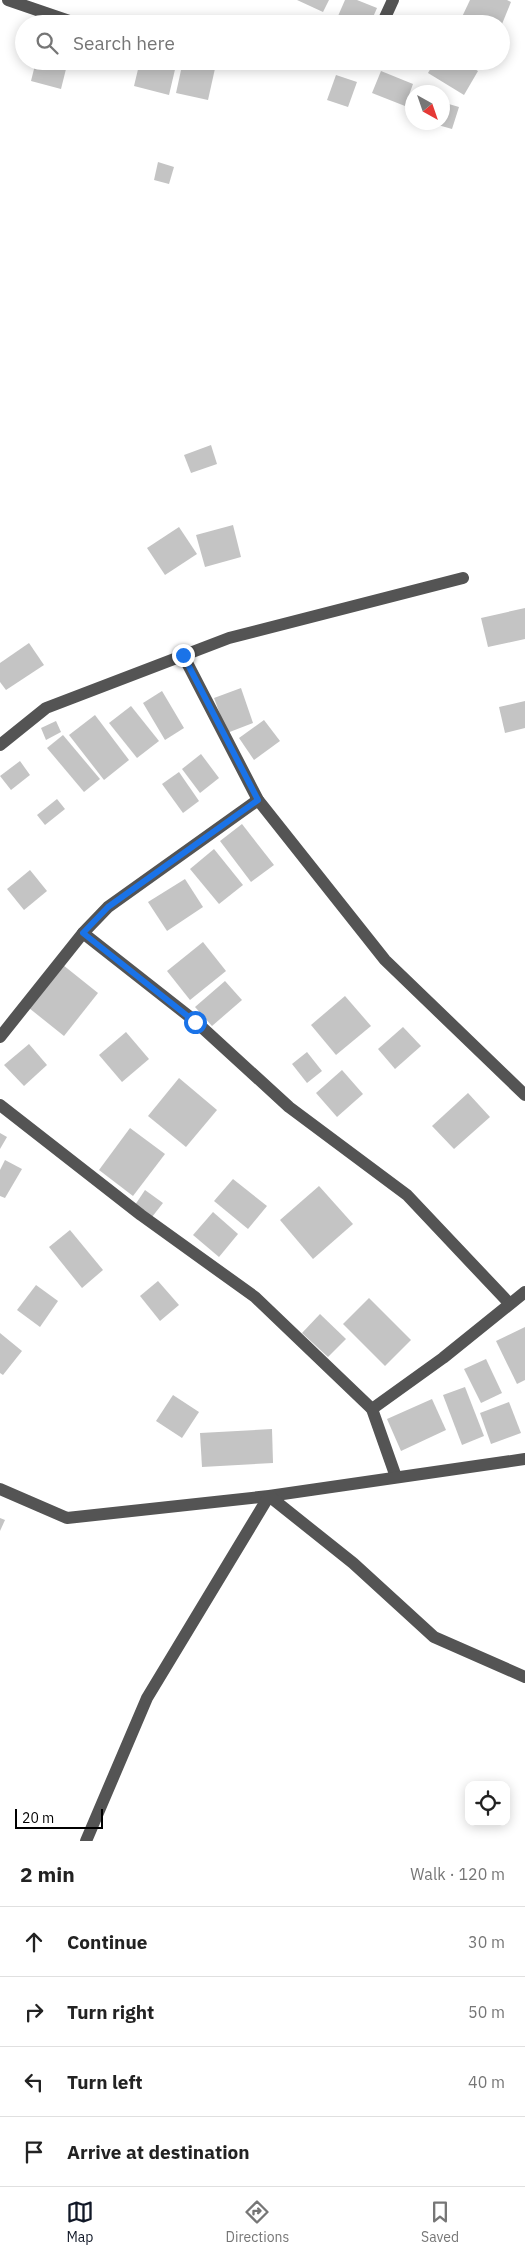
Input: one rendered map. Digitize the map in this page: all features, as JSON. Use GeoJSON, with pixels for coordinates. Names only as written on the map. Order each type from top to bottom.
{"type":"FeatureCollection","features":[{"type":"Feature","properties":{"kind":"street"},"geometry":{"type":"LineString","coordinates":[[8,0],[52,15]]}},
{"type":"Feature","properties":{"kind":"street"},"geometry":{"type":"LineString","coordinates":[[386,15],[393,0]]}},
{"type":"Feature","properties":{"kind":"street"},"geometry":{"type":"LineString","coordinates":[[0,745],[46,708],[230,638],[463,578]]}},
{"type":"Feature","properties":{"kind":"street"},"geometry":{"type":"LineString","coordinates":[[183,655],[258,800],[385,960],[525,1095]]}},
{"type":"Feature","properties":{"kind":"street"},"geometry":{"type":"LineString","coordinates":[[0,1037],[83,933],[108,907],[258,800]]}},
{"type":"Feature","properties":{"kind":"street"},"geometry":{"type":"LineString","coordinates":[[83,933],[195,1022],[289,1107],[407,1195],[509,1303]]}},
{"type":"Feature","properties":{"kind":"street"},"geometry":{"type":"LineString","coordinates":[[0,1105],[141,1215],[254,1298],[372,1409],[396,1477]]}},
{"type":"Feature","properties":{"kind":"street"},"geometry":{"type":"LineString","coordinates":[[372,1409],[443,1358],[525,1292]]}},
{"type":"Feature","properties":{"kind":"street"},"geometry":{"type":"LineString","coordinates":[[0,1489],[67,1518],[269,1496],[525,1459]]}},
{"type":"Feature","properties":{"kind":"street"},"geometry":{"type":"LineString","coordinates":[[269,1496],[353,1563],[434,1637],[525,1677]]}},
{"type":"Feature","properties":{"kind":"street"},"geometry":{"type":"LineString","coordinates":[[86,1841],[147,1698],[269,1496]]}},
{"type":"Feature","properties":{"kind":"building"},"geometry":{"type":"Polygon","coordinates":[[[297,0],[329,0],[323,12],[297,0]]]}},
{"type":"Feature","properties":{"kind":"building"},"geometry":{"type":"Polygon","coordinates":[[[345,0],[357,0],[377,8],[374,15],[338,15],[345,0]]]}},
{"type":"Feature","properties":{"kind":"building"},"geometry":{"type":"Polygon","coordinates":[[[470,0],[507,0],[511,2],[506,15],[463,15],[470,0]]]}},
{"type":"Feature","properties":{"kind":"building"},"geometry":{"type":"Polygon","coordinates":[[[34,70],[66,70],[61,89],[31,81],[34,70]]]}},
{"type":"Feature","properties":{"kind":"building"},"geometry":{"type":"Polygon","coordinates":[[[138,70],[175,70],[169,95],[134,86],[138,70]]]}},
{"type":"Feature","properties":{"kind":"building"},"geometry":{"type":"Polygon","coordinates":[[[181,70],[215,70],[208,100],[176,93],[181,70]]]}},
{"type":"Feature","properties":{"kind":"building"},"geometry":{"type":"Polygon","coordinates":[[[430,70],[478,71],[464,95],[428,73],[430,70]]]}},
{"type":"Feature","properties":{"kind":"building"},"geometry":{"type":"Polygon","coordinates":[[[381,71],[413,84],[405,85],[405,106],[372,93],[381,71]]]}},
{"type":"Feature","properties":{"kind":"building"},"geometry":{"type":"Polygon","coordinates":[[[336,75],[357,82],[348,107],[327,100],[336,75]]]}},
{"type":"Feature","properties":{"kind":"building"},"geometry":{"type":"Polygon","coordinates":[[[450,104],[459,107],[452,129],[450,128],[450,104]]]}},
{"type":"Feature","properties":{"kind":"building"},"geometry":{"type":"Polygon","coordinates":[[[158,162],[174,167],[169,184],[154,180],[158,162]]]}},
{"type":"Feature","properties":{"kind":"building"},"geometry":{"type":"Polygon","coordinates":[[[211,445],[217,464],[191,473],[184,455],[211,445]]]}},
{"type":"Feature","properties":{"kind":"building"},"geometry":{"type":"Polygon","coordinates":[[[233,525],[241,557],[205,567],[196,535],[233,525]]]}},
{"type":"Feature","properties":{"kind":"building"},"geometry":{"type":"Polygon","coordinates":[[[179,527],[197,554],[165,575],[147,548],[179,527]]]}},
{"type":"Feature","properties":{"kind":"building"},"geometry":{"type":"Polygon","coordinates":[[[525,608],[525,639],[488,647],[481,618],[525,608]]]}},
{"type":"Feature","properties":{"kind":"building"},"geometry":{"type":"Polygon","coordinates":[[[29,643],[44,665],[6,690],[0,682],[0,663],[29,643]]]}},
{"type":"Feature","properties":{"kind":"building"},"geometry":{"type":"Polygon","coordinates":[[[241,688],[253,723],[227,733],[214,698],[241,688]]]}},
{"type":"Feature","properties":{"kind":"building"},"geometry":{"type":"Polygon","coordinates":[[[162,691],[184,728],[165,740],[143,703],[162,691]]]}},
{"type":"Feature","properties":{"kind":"building"},"geometry":{"type":"Polygon","coordinates":[[[525,701],[525,728],[505,733],[499,707],[525,701]]]}},
{"type":"Feature","properties":{"kind":"building"},"geometry":{"type":"Polygon","coordinates":[[[131,706],[159,741],[137,758],[109,723],[131,706]]]}},
{"type":"Feature","properties":{"kind":"building"},"geometry":{"type":"Polygon","coordinates":[[[95,715],[129,760],[104,780],[69,735],[95,715]]]}},
{"type":"Feature","properties":{"kind":"building"},"geometry":{"type":"Polygon","coordinates":[[[264,720],[280,741],[254,760],[239,738],[264,720]]]}},
{"type":"Feature","properties":{"kind":"building"},"geometry":{"type":"Polygon","coordinates":[[[56,721],[61,732],[46,740],[41,728],[56,721]]]}},
{"type":"Feature","properties":{"kind":"building"},"geometry":{"type":"Polygon","coordinates":[[[63,735],[100,779],[84,792],[47,748],[63,735]]]}},
{"type":"Feature","properties":{"kind":"building"},"geometry":{"type":"Polygon","coordinates":[[[201,754],[219,778],[200,793],[182,769],[201,754]]]}},
{"type":"Feature","properties":{"kind":"building"},"geometry":{"type":"Polygon","coordinates":[[[20,761],[30,775],[11,790],[0,776],[20,761]]]}},
{"type":"Feature","properties":{"kind":"building"},"geometry":{"type":"Polygon","coordinates":[[[179,772],[199,801],[183,813],[162,784],[179,772]]]}},
{"type":"Feature","properties":{"kind":"building"},"geometry":{"type":"Polygon","coordinates":[[[57,799],[65,809],[45,825],[37,815],[57,799]]]}},
{"type":"Feature","properties":{"kind":"building"},"geometry":{"type":"Polygon","coordinates":[[[242,824],[274,865],[251,882],[220,841],[242,824]]]}},
{"type":"Feature","properties":{"kind":"building"},"geometry":{"type":"Polygon","coordinates":[[[214,849],[243,885],[219,904],[190,869],[214,849]]]}},
{"type":"Feature","properties":{"kind":"building"},"geometry":{"type":"Polygon","coordinates":[[[30,870],[47,891],[24,910],[7,889],[30,870]]]}},
{"type":"Feature","properties":{"kind":"building"},"geometry":{"type":"Polygon","coordinates":[[[185,879],[203,907],[167,931],[148,902],[185,879]]]}},
{"type":"Feature","properties":{"kind":"building"},"geometry":{"type":"Polygon","coordinates":[[[203,942],[226,971],[190,1000],[167,971],[203,942]]]}},
{"type":"Feature","properties":{"kind":"building"},"geometry":{"type":"Polygon","coordinates":[[[63,965],[98,993],[64,1036],[29,1008],[63,965]]]}},
{"type":"Feature","properties":{"kind":"building"},"geometry":{"type":"Polygon","coordinates":[[[225,981],[242,1000],[212,1026],[195,1007],[225,981]]]}},
{"type":"Feature","properties":{"kind":"building"},"geometry":{"type":"Polygon","coordinates":[[[345,996],[371,1026],[336,1055],[311,1025],[345,996]]]}},
{"type":"Feature","properties":{"kind":"building"},"geometry":{"type":"Polygon","coordinates":[[[403,1027],[421,1046],[395,1069],[378,1049],[403,1027]]]}},
{"type":"Feature","properties":{"kind":"building"},"geometry":{"type":"Polygon","coordinates":[[[126,1032],[149,1059],[122,1082],[99,1055],[126,1032]]]}},
{"type":"Feature","properties":{"kind":"building"},"geometry":{"type":"Polygon","coordinates":[[[29,1044],[47,1065],[24,1086],[4,1065],[29,1044]]]}},
{"type":"Feature","properties":{"kind":"building"},"geometry":{"type":"Polygon","coordinates":[[[307,1052],[322,1071],[307,1083],[292,1064],[307,1052]]]}},
{"type":"Feature","properties":{"kind":"building"},"geometry":{"type":"Polygon","coordinates":[[[342,1070],[363,1094],[337,1117],[316,1093],[342,1070]]]}},
{"type":"Feature","properties":{"kind":"building"},"geometry":{"type":"Polygon","coordinates":[[[179,1078],[217,1110],[186,1147],[148,1116],[179,1078]]]}},
{"type":"Feature","properties":{"kind":"building"},"geometry":{"type":"Polygon","coordinates":[[[468,1093],[490,1117],[454,1149],[432,1126],[468,1093]]]}},
{"type":"Feature","properties":{"kind":"building"},"geometry":{"type":"Polygon","coordinates":[[[130,1128],[165,1154],[133,1196],[99,1170],[130,1128]]]}},
{"type":"Feature","properties":{"kind":"building"},"geometry":{"type":"Polygon","coordinates":[[[0,1133],[7,1137],[0,1149],[0,1133]]]}},
{"type":"Feature","properties":{"kind":"building"},"geometry":{"type":"Polygon","coordinates":[[[5,1160],[22,1169],[5,1198],[0,1196],[0,1170],[5,1160]]]}},
{"type":"Feature","properties":{"kind":"building"},"geometry":{"type":"Polygon","coordinates":[[[233,1179],[267,1206],[248,1229],[214,1201],[233,1179]]]}},
{"type":"Feature","properties":{"kind":"building"},"geometry":{"type":"Polygon","coordinates":[[[319,1186],[353,1224],[313,1259],[280,1220],[319,1186]]]}},
{"type":"Feature","properties":{"kind":"building"},"geometry":{"type":"Polygon","coordinates":[[[145,1190],[163,1203],[152,1217],[135,1205],[145,1190]]]}},
{"type":"Feature","properties":{"kind":"building"},"geometry":{"type":"Polygon","coordinates":[[[213,1212],[238,1234],[219,1257],[193,1235],[213,1212]]]}},
{"type":"Feature","properties":{"kind":"building"},"geometry":{"type":"Polygon","coordinates":[[[70,1230],[103,1270],[82,1288],[49,1247],[70,1230]]]}},
{"type":"Feature","properties":{"kind":"building"},"geometry":{"type":"Polygon","coordinates":[[[158,1281],[179,1305],[160,1321],[140,1296],[158,1281]]]}},
{"type":"Feature","properties":{"kind":"building"},"geometry":{"type":"Polygon","coordinates":[[[36,1285],[58,1301],[40,1327],[17,1310],[36,1285]]]}},
{"type":"Feature","properties":{"kind":"building"},"geometry":{"type":"Polygon","coordinates":[[[369,1298],[411,1340],[385,1366],[343,1324],[369,1298]]]}},
{"type":"Feature","properties":{"kind":"building"},"geometry":{"type":"Polygon","coordinates":[[[320,1314],[346,1339],[328,1357],[302,1333],[320,1314]]]}},
{"type":"Feature","properties":{"kind":"building"},"geometry":{"type":"Polygon","coordinates":[[[525,1327],[525,1380],[517,1384],[496,1341],[525,1327]]]}},
{"type":"Feature","properties":{"kind":"building"},"geometry":{"type":"Polygon","coordinates":[[[0,1333],[22,1351],[3,1375],[0,1373],[0,1333]]]}},
{"type":"Feature","properties":{"kind":"building"},"geometry":{"type":"Polygon","coordinates":[[[486,1359],[502,1393],[481,1403],[464,1369],[486,1359]]]}},
{"type":"Feature","properties":{"kind":"building"},"geometry":{"type":"Polygon","coordinates":[[[465,1387],[484,1436],[462,1445],[443,1395],[465,1387]]]}},
{"type":"Feature","properties":{"kind":"building"},"geometry":{"type":"Polygon","coordinates":[[[173,1395],[199,1412],[182,1438],[156,1421],[173,1395]]]}},
{"type":"Feature","properties":{"kind":"building"},"geometry":{"type":"Polygon","coordinates":[[[432,1399],[446,1430],[401,1451],[387,1419],[432,1399]]]}},
{"type":"Feature","properties":{"kind":"building"},"geometry":{"type":"Polygon","coordinates":[[[509,1402],[521,1433],[491,1444],[480,1413],[509,1402]]]}},
{"type":"Feature","properties":{"kind":"building"},"geometry":{"type":"Polygon","coordinates":[[[272,1429],[273,1463],[202,1467],[200,1433],[272,1429]]]}},
{"type":"Feature","properties":{"kind":"building"},"geometry":{"type":"Polygon","coordinates":[[[0,1518],[5,1520],[0,1531],[0,1518]]]}},
{"type":"Feature","properties":{"kind":"route"},"geometry":{"type":"LineString","coordinates":[[183,655],[258,800],[108,907],[85,934],[83,933],[195,1022]]}}]}
